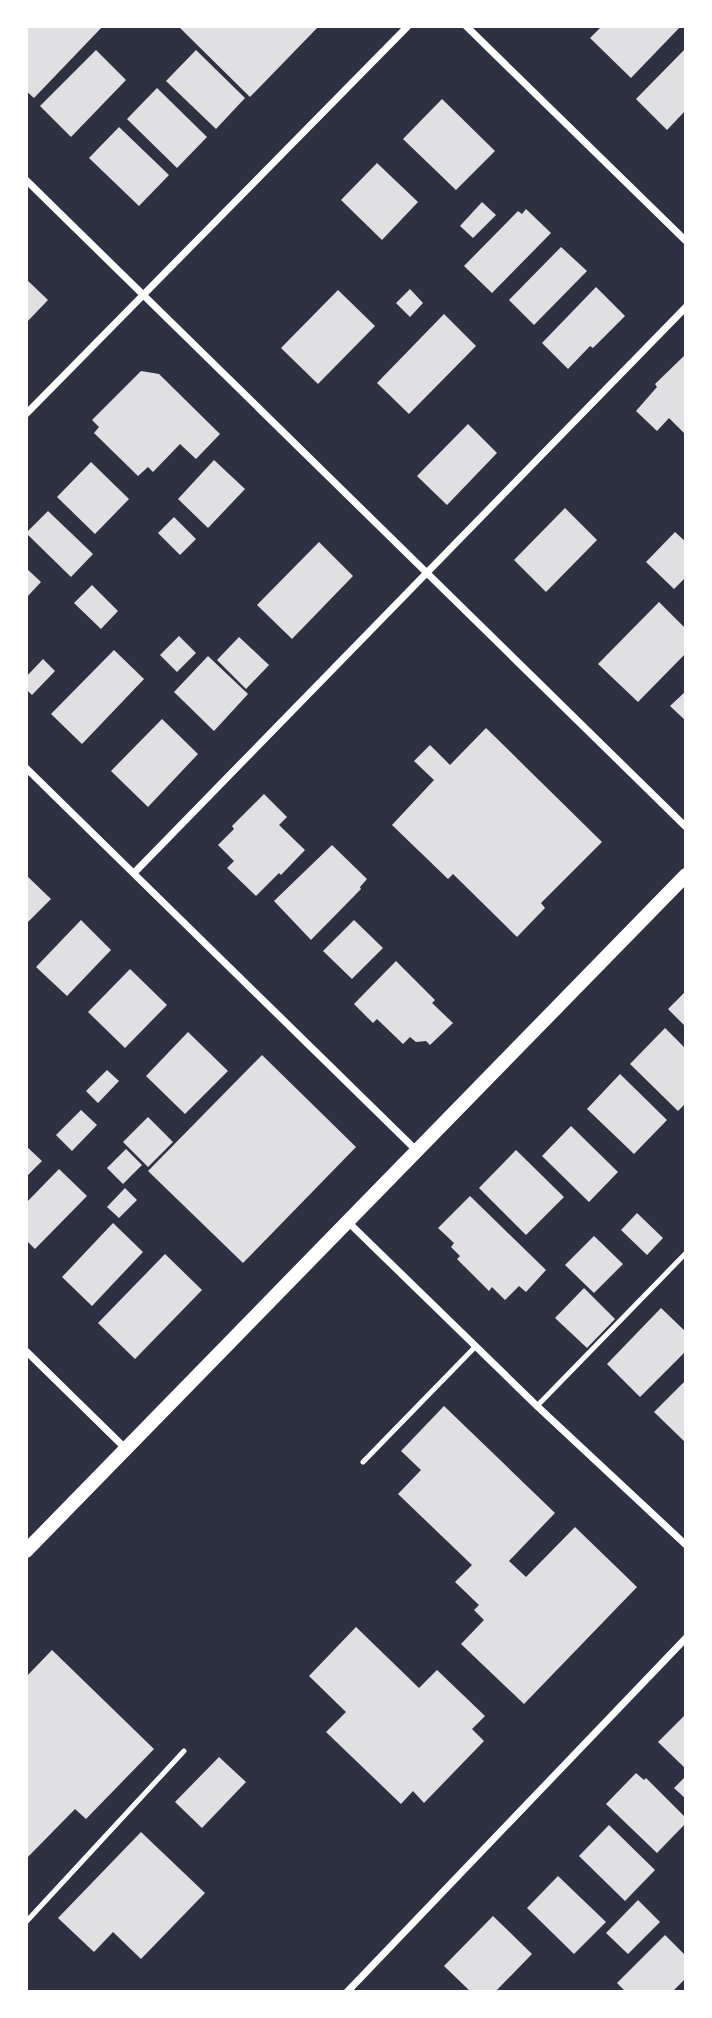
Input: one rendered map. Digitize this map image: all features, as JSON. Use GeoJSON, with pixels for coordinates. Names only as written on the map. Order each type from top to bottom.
{"type":"FeatureCollection","features":[{"type":"Feature","properties":{"kind":"main road"},"geometry":{"type":"LineString","coordinates":[[26,1551],[686,875]]}},
{"type":"Feature","properties":{"kind":"street"},"geometry":{"type":"LineString","coordinates":[[26,414],[408,26]]}},
{"type":"Feature","properties":{"kind":"street"},"geometry":{"type":"LineString","coordinates":[[466,26],[686,241]]}},
{"type":"Feature","properties":{"kind":"street"},"geometry":{"type":"LineString","coordinates":[[26,180],[686,827]]}},
{"type":"Feature","properties":{"kind":"street"},"geometry":{"type":"LineString","coordinates":[[134,873],[686,307]]}},
{"type":"Feature","properties":{"kind":"street"},"geometry":{"type":"LineString","coordinates":[[26,768],[418,1151]]}},
{"type":"Feature","properties":{"kind":"street"},"geometry":{"type":"LineString","coordinates":[[348,1222],[537,1406],[686,1545]]}},
{"type":"Feature","properties":{"kind":"street"},"geometry":{"type":"LineString","coordinates":[[26,1350],[126,1449]]}},
{"type":"Feature","properties":{"kind":"street"},"geometry":{"type":"LineString","coordinates":[[347,1992],[686,1638]]}},
{"type":"Feature","properties":{"kind":"lane"},"geometry":{"type":"LineString","coordinates":[[537,1406],[686,1253]]}},
{"type":"Feature","properties":{"kind":"lane"},"geometry":{"type":"LineString","coordinates":[[363,1462],[476,1346]]}},
{"type":"Feature","properties":{"kind":"lane"},"geometry":{"type":"LineString","coordinates":[[26,1922],[184,1751]]}},
{"type":"Feature","properties":{"kind":"building"},"geometry":{"type":"Polygon","coordinates":[[[26,26],[103,26],[34,98],[26,91],[26,26]]]}},
{"type":"Feature","properties":{"kind":"building"},"geometry":{"type":"Polygon","coordinates":[[[178,26],[319,26],[250,97],[178,26]]]}},
{"type":"Feature","properties":{"kind":"building"},"geometry":{"type":"Polygon","coordinates":[[[602,26],[681,26],[631,78],[590,38],[602,26]]]}},
{"type":"Feature","properties":{"kind":"building"},"geometry":{"type":"Polygon","coordinates":[[[686,48],[686,110],[667,130],[636,99],[686,48]]]}},
{"type":"Feature","properties":{"kind":"building"},"geometry":{"type":"Polygon","coordinates":[[[96,50],[126,80],[71,137],[40,106],[96,50]]]}},
{"type":"Feature","properties":{"kind":"building"},"geometry":{"type":"Polygon","coordinates":[[[196,50],[245,98],[216,129],[166,81],[196,50]]]}},
{"type":"Feature","properties":{"kind":"building"},"geometry":{"type":"Polygon","coordinates":[[[157,88],[207,137],[177,168],[127,119],[157,88]]]}},
{"type":"Feature","properties":{"kind":"building"},"geometry":{"type":"Polygon","coordinates":[[[442,99],[495,151],[456,190],[403,139],[442,99]]]}},
{"type":"Feature","properties":{"kind":"building"},"geometry":{"type":"Polygon","coordinates":[[[119,127],[169,175],[139,206],[89,158],[119,127]]]}},
{"type":"Feature","properties":{"kind":"building"},"geometry":{"type":"Polygon","coordinates":[[[377,163],[418,202],[382,240],[341,200],[377,163]]]}},
{"type":"Feature","properties":{"kind":"building"},"geometry":{"type":"Polygon","coordinates":[[[482,202],[496,215],[473,238],[460,226],[482,202]]]}},
{"type":"Feature","properties":{"kind":"building"},"geometry":{"type":"Polygon","coordinates":[[[526,209],[551,233],[492,293],[464,266],[518,211],[522,214],[526,209]]]}},
{"type":"Feature","properties":{"kind":"building"},"geometry":{"type":"Polygon","coordinates":[[[561,247],[587,271],[534,325],[509,300],[561,247]]]}},
{"type":"Feature","properties":{"kind":"building"},"geometry":{"type":"Polygon","coordinates":[[[26,279],[48,300],[26,323],[26,279]]]}},
{"type":"Feature","properties":{"kind":"building"},"geometry":{"type":"Polygon","coordinates":[[[596,287],[625,316],[568,369],[542,343],[596,287]]]}},
{"type":"Feature","properties":{"kind":"building"},"geometry":{"type":"Polygon","coordinates":[[[410,289],[423,303],[410,317],[396,303],[410,289]]]}},
{"type":"Feature","properties":{"kind":"building"},"geometry":{"type":"Polygon","coordinates":[[[338,290],[375,326],[318,384],[281,348],[338,290]]]}},
{"type":"Feature","properties":{"kind":"building"},"geometry":{"type":"Polygon","coordinates":[[[444,314],[476,346],[409,414],[377,383],[444,314]]]}},
{"type":"Feature","properties":{"kind":"building"},"geometry":{"type":"Polygon","coordinates":[[[686,354],[686,435],[669,418],[657,431],[636,411],[657,387],[655,384],[686,354]]]}},
{"type":"Feature","properties":{"kind":"building"},"geometry":{"type":"Polygon","coordinates":[[[141,371],[159,374],[220,434],[196,459],[180,444],[153,472],[148,467],[138,476],[94,433],[99,427],[92,420],[141,371]]]}},
{"type":"Feature","properties":{"kind":"building"},"geometry":{"type":"Polygon","coordinates":[[[468,424],[497,453],[447,505],[417,476],[468,424]]]}},
{"type":"Feature","properties":{"kind":"building"},"geometry":{"type":"Polygon","coordinates":[[[214,460],[245,489],[208,528],[178,499],[214,460]]]}},
{"type":"Feature","properties":{"kind":"building"},"geometry":{"type":"Polygon","coordinates":[[[91,462],[129,499],[95,534],[57,497],[91,462]]]}},
{"type":"Feature","properties":{"kind":"building"},"geometry":{"type":"Polygon","coordinates":[[[565,508],[597,540],[546,592],[514,560],[565,508]]]}},
{"type":"Feature","properties":{"kind":"building"},"geometry":{"type":"Polygon","coordinates":[[[48,511],[93,554],[71,577],[26,533],[48,511]]]}},
{"type":"Feature","properties":{"kind":"building"},"geometry":{"type":"Polygon","coordinates":[[[174,517],[196,539],[180,555],[158,533],[174,517]]]}},
{"type":"Feature","properties":{"kind":"building"},"geometry":{"type":"Polygon","coordinates":[[[675,532],[686,542],[686,577],[674,589],[646,562],[675,532]]]}},
{"type":"Feature","properties":{"kind":"building"},"geometry":{"type":"Polygon","coordinates":[[[319,542],[353,576],[292,639],[257,605],[319,542]]]}},
{"type":"Feature","properties":{"kind":"building"},"geometry":{"type":"Polygon","coordinates":[[[26,568],[41,582],[26,598],[26,568]]]}},
{"type":"Feature","properties":{"kind":"building"},"geometry":{"type":"Polygon","coordinates":[[[92,585],[118,611],[101,629],[74,603],[92,585]]]}},
{"type":"Feature","properties":{"kind":"building"},"geometry":{"type":"Polygon","coordinates":[[[659,602],[686,629],[686,653],[638,702],[598,664],[659,602]]]}},
{"type":"Feature","properties":{"kind":"building"},"geometry":{"type":"Polygon","coordinates":[[[179,636],[196,653],[177,672],[160,655],[179,636]]]}},
{"type":"Feature","properties":{"kind":"building"},"geometry":{"type":"Polygon","coordinates":[[[239,637],[269,665],[246,689],[217,660],[239,637]]]}},
{"type":"Feature","properties":{"kind":"building"},"geometry":{"type":"Polygon","coordinates":[[[114,650],[144,679],[82,744],[51,714],[114,650]]]}},
{"type":"Feature","properties":{"kind":"building"},"geometry":{"type":"Polygon","coordinates":[[[208,656],[248,694],[214,731],[174,692],[208,656]]]}},
{"type":"Feature","properties":{"kind":"building"},"geometry":{"type":"Polygon","coordinates":[[[43,659],[55,671],[32,695],[26,689],[26,677],[43,659]]]}},
{"type":"Feature","properties":{"kind":"building"},"geometry":{"type":"Polygon","coordinates":[[[686,691],[686,721],[670,706],[686,691]]]}},
{"type":"Feature","properties":{"kind":"building"},"geometry":{"type":"Polygon","coordinates":[[[162,719],[198,754],[148,807],[111,771],[162,719]]]}},
{"type":"Feature","properties":{"kind":"building"},"geometry":{"type":"Polygon","coordinates":[[[486,728],[602,842],[541,903],[545,908],[517,937],[453,874],[448,879],[392,825],[434,780],[414,761],[430,745],[450,765],[486,728]]]}},
{"type":"Feature","properties":{"kind":"building"},"geometry":{"type":"Polygon","coordinates":[[[264,794],[287,817],[279,825],[305,850],[256,896],[227,868],[234,861],[218,845],[234,829],[232,826],[264,794]]]}},
{"type":"Feature","properties":{"kind":"building"},"geometry":{"type":"Polygon","coordinates":[[[332,845],[367,879],[361,889],[311,940],[274,901],[332,845]]]}},
{"type":"Feature","properties":{"kind":"building"},"geometry":{"type":"Polygon","coordinates":[[[26,875],[51,899],[26,924],[26,875]]]}},
{"type":"Feature","properties":{"kind":"building"},"geometry":{"type":"Polygon","coordinates":[[[81,920],[111,950],[67,996],[36,967],[81,920]]]}},
{"type":"Feature","properties":{"kind":"building"},"geometry":{"type":"Polygon","coordinates":[[[354,920],[383,948],[352,979],[323,951],[354,920]]]}},
{"type":"Feature","properties":{"kind":"building"},"geometry":{"type":"Polygon","coordinates":[[[396,961],[435,1000],[432,1003],[453,1023],[430,1045],[426,1041],[416,1042],[410,1037],[403,1044],[377,1019],[373,1023],[354,1004],[396,961]]]}},
{"type":"Feature","properties":{"kind":"building"},"geometry":{"type":"Polygon","coordinates":[[[130,969],[167,1005],[125,1048],[88,1012],[130,969]]]}},
{"type":"Feature","properties":{"kind":"building"},"geometry":{"type":"Polygon","coordinates":[[[686,991],[686,1027],[668,1009],[686,991]]]}},
{"type":"Feature","properties":{"kind":"building"},"geometry":{"type":"Polygon","coordinates":[[[665,1028],[686,1049],[686,1103],[678,1111],[630,1064],[665,1028]]]}},
{"type":"Feature","properties":{"kind":"building"},"geometry":{"type":"Polygon","coordinates":[[[188,1032],[228,1071],[185,1114],[146,1076],[188,1032]]]}},
{"type":"Feature","properties":{"kind":"building"},"geometry":{"type":"Polygon","coordinates":[[[262,1055],[356,1147],[243,1263],[148,1171],[262,1055]]]}},
{"type":"Feature","properties":{"kind":"building"},"geometry":{"type":"Polygon","coordinates":[[[107,1070],[119,1081],[98,1103],[86,1091],[107,1070]]]}},
{"type":"Feature","properties":{"kind":"building"},"geometry":{"type":"Polygon","coordinates":[[[620,1074],[667,1120],[634,1154],[587,1109],[620,1074]]]}},
{"type":"Feature","properties":{"kind":"building"},"geometry":{"type":"Polygon","coordinates":[[[81,1110],[97,1125],[72,1151],[56,1135],[81,1110]]]}},
{"type":"Feature","properties":{"kind":"building"},"geometry":{"type":"Polygon","coordinates":[[[148,1117],[173,1142],[148,1167],[123,1142],[148,1117]]]}},
{"type":"Feature","properties":{"kind":"building"},"geometry":{"type":"Polygon","coordinates":[[[571,1126],[618,1172],[589,1202],[542,1156],[571,1126]]]}},
{"type":"Feature","properties":{"kind":"building"},"geometry":{"type":"Polygon","coordinates":[[[26,1146],[42,1161],[26,1177],[26,1146]]]}},
{"type":"Feature","properties":{"kind":"building"},"geometry":{"type":"Polygon","coordinates":[[[126,1149],[142,1165],[123,1184],[107,1168],[126,1149]]]}},
{"type":"Feature","properties":{"kind":"building"},"geometry":{"type":"Polygon","coordinates":[[[516,1150],[564,1197],[526,1235],[479,1188],[516,1150]]]}},
{"type":"Feature","properties":{"kind":"building"},"geometry":{"type":"Polygon","coordinates":[[[59,1169],[87,1196],[35,1249],[26,1240],[26,1203],[59,1169]]]}},
{"type":"Feature","properties":{"kind":"building"},"geometry":{"type":"Polygon","coordinates":[[[125,1188],[137,1200],[119,1218],[107,1207],[125,1188]]]}},
{"type":"Feature","properties":{"kind":"building"},"geometry":{"type":"Polygon","coordinates":[[[470,1196],[546,1270],[526,1292],[519,1286],[505,1300],[492,1287],[489,1291],[457,1259],[460,1256],[451,1247],[454,1243],[438,1228],[470,1196]]]}},
{"type":"Feature","properties":{"kind":"building"},"geometry":{"type":"Polygon","coordinates":[[[637,1213],[663,1238],[647,1255],[621,1230],[637,1213]]]}},
{"type":"Feature","properties":{"kind":"building"},"geometry":{"type":"Polygon","coordinates":[[[113,1223],[143,1252],[92,1306],[62,1277],[113,1223]]]}},
{"type":"Feature","properties":{"kind":"building"},"geometry":{"type":"Polygon","coordinates":[[[594,1236],[623,1264],[594,1293],[565,1265],[594,1236]]]}},
{"type":"Feature","properties":{"kind":"building"},"geometry":{"type":"Polygon","coordinates":[[[165,1254],[202,1290],[135,1359],[98,1323],[165,1254]]]}},
{"type":"Feature","properties":{"kind":"building"},"geometry":{"type":"Polygon","coordinates":[[[584,1288],[615,1319],[587,1348],[555,1318],[584,1288]]]}},
{"type":"Feature","properties":{"kind":"building"},"geometry":{"type":"Polygon","coordinates":[[[661,1308],[686,1332],[686,1351],[640,1397],[607,1364],[661,1308]]]}},
{"type":"Feature","properties":{"kind":"building"},"geometry":{"type":"Polygon","coordinates":[[[686,1380],[686,1443],[654,1412],[686,1380]]]}},
{"type":"Feature","properties":{"kind":"building"},"geometry":{"type":"Polygon","coordinates":[[[444,1406],[555,1513],[509,1561],[526,1577],[575,1527],[637,1587],[524,1704],[461,1644],[484,1620],[474,1610],[479,1605],[455,1582],[472,1565],[398,1494],[421,1470],[401,1451],[444,1406]]]}},
{"type":"Feature","properties":{"kind":"building"},"geometry":{"type":"Polygon","coordinates":[[[356,1627],[419,1688],[437,1670],[485,1716],[472,1729],[484,1741],[424,1803],[413,1791],[401,1804],[326,1732],[346,1712],[309,1676],[356,1627]]]}},
{"type":"Feature","properties":{"kind":"building"},"geometry":{"type":"Polygon","coordinates":[[[52,1650],[154,1749],[86,1819],[75,1809],[26,1859],[26,1677],[52,1650]]]}},
{"type":"Feature","properties":{"kind":"building"},"geometry":{"type":"Polygon","coordinates":[[[686,1714],[686,1769],[658,1742],[686,1714]]]}},
{"type":"Feature","properties":{"kind":"building"},"geometry":{"type":"Polygon","coordinates":[[[219,1757],[246,1782],[202,1828],[175,1802],[219,1757]]]}},
{"type":"Feature","properties":{"kind":"building"},"geometry":{"type":"Polygon","coordinates":[[[636,1773],[644,1780],[646,1778],[686,1818],[686,1823],[657,1853],[606,1804],[636,1773]]]}},
{"type":"Feature","properties":{"kind":"building"},"geometry":{"type":"Polygon","coordinates":[[[686,1776],[686,1799],[674,1788],[686,1776]]]}},
{"type":"Feature","properties":{"kind":"building"},"geometry":{"type":"Polygon","coordinates":[[[609,1825],[655,1870],[625,1901],[579,1856],[609,1825]]]}},
{"type":"Feature","properties":{"kind":"building"},"geometry":{"type":"Polygon","coordinates":[[[141,1832],[205,1893],[141,1959],[113,1932],[94,1952],[58,1918],[141,1832]]]}},
{"type":"Feature","properties":{"kind":"building"},"geometry":{"type":"Polygon","coordinates":[[[558,1876],[606,1922],[574,1954],[527,1908],[558,1876]]]}},
{"type":"Feature","properties":{"kind":"building"},"geometry":{"type":"Polygon","coordinates":[[[638,1900],[660,1922],[628,1954],[606,1933],[638,1900]]]}},
{"type":"Feature","properties":{"kind":"building"},"geometry":{"type":"Polygon","coordinates":[[[493,1916],[532,1954],[495,1992],[471,1992],[444,1966],[493,1916]]]}},
{"type":"Feature","properties":{"kind":"building"},"geometry":{"type":"Polygon","coordinates":[[[665,1935],[686,1956],[686,1978],[672,1992],[626,1992],[617,1983],[665,1935]]]}}]}
